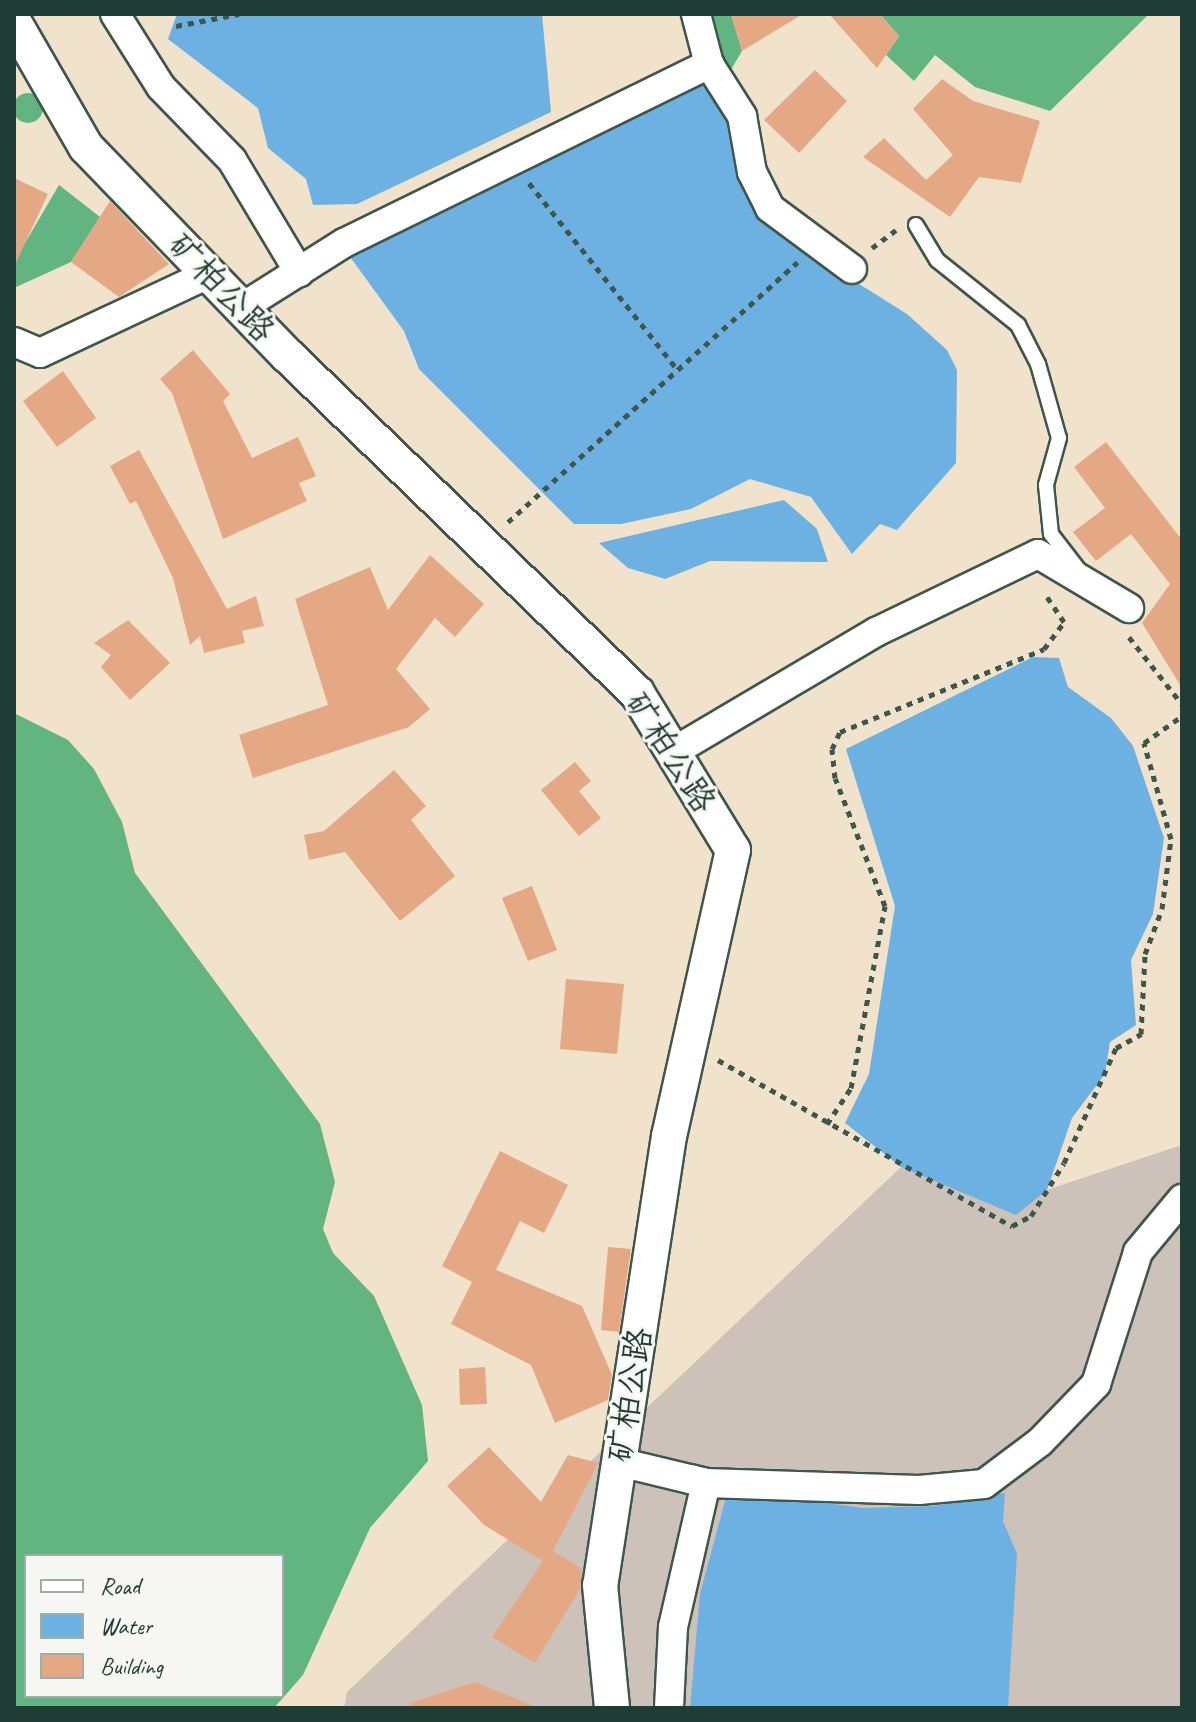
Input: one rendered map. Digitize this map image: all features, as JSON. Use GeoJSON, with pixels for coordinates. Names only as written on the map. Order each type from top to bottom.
{"type":"FeatureCollection","features":[{"type":"Feature","properties":{"kind":"street"},"geometry":{"type":"LineString","coordinates":[[115,14],[161,87],[232,160],[299,272]]}},
{"type":"Feature","properties":{"kind":"street"},"geometry":{"type":"LineString","coordinates":[[696,14],[709,64],[746,126],[752,172],[770,208],[852,269]]}},
{"type":"Feature","properties":{"kind":"street","name":"矿柏公路"},"geometry":{"type":"LineString","coordinates":[[14,22],[86,147],[241,308],[637,693],[733,850],[690,1041],[600,1585],[612,1708]]}},
{"type":"Feature","properties":{"kind":"street"},"geometry":{"type":"LineString","coordinates":[[241,308],[299,272],[514,166],[709,64]]}},
{"type":"Feature","properties":{"kind":"street"},"geometry":{"type":"LineString","coordinates":[[14,342],[40,353],[209,274]]}},
{"type":"Feature","properties":{"kind":"street"},"geometry":{"type":"LineString","coordinates":[[673,752],[876,632],[1038,554],[1129,608]]}},
{"type":"Feature","properties":{"kind":"street"},"geometry":{"type":"LineString","coordinates":[[619,1462],[706,1483],[919,1490],[984,1484],[1040,1442],[1096,1384],[1138,1252],[1182,1199]]}},
{"type":"Feature","properties":{"kind":"street"},"geometry":{"type":"LineString","coordinates":[[669,1708],[673,1627],[706,1483]]}},
{"type":"Feature","properties":{"kind":"lane"},"geometry":{"type":"LineString","coordinates":[[916,225],[937,260],[1018,325],[1038,364],[1059,438],[1046,485],[1051,534],[1091,586]]}},
{"type":"Feature","properties":{"kind":"path"},"geometry":{"type":"LineString","coordinates":[[176,26],[239,14]]}},
{"type":"Feature","properties":{"kind":"path"},"geometry":{"type":"LineString","coordinates":[[514,166],[678,370]]}},
{"type":"Feature","properties":{"kind":"path"},"geometry":{"type":"LineString","coordinates":[[852,269],[880,239],[916,225]]}},
{"type":"Feature","properties":{"kind":"path"},"geometry":{"type":"LineString","coordinates":[[483,544],[817,245]]}},
{"type":"Feature","properties":{"kind":"path"},"geometry":{"type":"LineString","coordinates":[[827,1124],[851,1088],[885,906],[835,778],[832,749],[840,732],[1044,649],[1064,622],[1024,561]]}},
{"type":"Feature","properties":{"kind":"path"},"geometry":{"type":"LineString","coordinates":[[1129,608],[1130,646],[1182,704]]}},
{"type":"Feature","properties":{"kind":"path"},"geometry":{"type":"LineString","coordinates":[[690,1041],[827,1124],[1012,1226],[1031,1216],[1064,1163],[1116,1048],[1141,1034],[1145,954],[1162,909],[1171,839],[1144,743],[1182,716]]}},
{"type":"Feature","properties":{"kind":"shaded area"},"geometry":{"type":"Polygon","coordinates":[[[1182,1145],[1182,1708],[344,1708],[347,1692],[901,1167],[1016,1214],[1047,1190],[1182,1145]]]}},
{"type":"Feature","properties":{"kind":"green space"},"geometry":{"type":"Polygon","coordinates":[[[706,14],[731,14],[742,51],[723,83],[706,14]]]}},
{"type":"Feature","properties":{"kind":"green space"},"geometry":{"type":"Polygon","coordinates":[[[880,14],[1149,14],[1050,111],[975,87],[935,55],[914,81],[886,55],[899,36],[880,14]]]}},
{"type":"Feature","properties":{"kind":"green space"},"geometry":{"type":"Polygon","coordinates":[[[28,93],[34,94],[42,102],[42,114],[34,122],[28,123],[22,122],[14,114],[13,108],[14,102],[22,94],[28,93]]]}},
{"type":"Feature","properties":{"kind":"green space"},"geometry":{"type":"Polygon","coordinates":[[[59,185],[100,217],[71,262],[14,288],[14,238],[25,243],[59,185]]]}},
{"type":"Feature","properties":{"kind":"green space"},"geometry":{"type":"Polygon","coordinates":[[[14,713],[68,740],[94,769],[122,822],[135,873],[320,1124],[335,1182],[323,1229],[333,1253],[374,1296],[422,1405],[428,1461],[370,1528],[303,1675],[284,1697],[284,1554],[24,1554],[24,1698],[283,1698],[274,1708],[14,1708],[14,713]]]}},
{"type":"Feature","properties":{"kind":"water"},"geometry":{"type":"Polygon","coordinates":[[[177,14],[542,14],[551,112],[357,204],[313,205],[306,179],[268,148],[258,108],[168,39],[177,14]]]}},
{"type":"Feature","properties":{"kind":"water"},"geometry":{"type":"Polygon","coordinates":[[[708,74],[723,83],[748,172],[832,267],[907,314],[947,350],[957,370],[956,463],[897,530],[880,524],[852,554],[811,497],[750,479],[691,509],[621,524],[574,524],[419,369],[404,331],[345,250],[708,74]]]}},
{"type":"Feature","properties":{"kind":"water"},"geometry":{"type":"Polygon","coordinates":[[[784,500],[817,529],[828,562],[710,561],[665,579],[628,568],[599,543],[784,500]]]}},
{"type":"Feature","properties":{"kind":"water"},"geometry":{"type":"Polygon","coordinates":[[[1033,657],[1059,658],[1068,687],[1111,718],[1133,746],[1164,838],[1153,914],[1131,960],[1136,1025],[1110,1042],[1105,1074],[1072,1118],[1047,1190],[1016,1215],[901,1167],[845,1123],[869,1074],[895,906],[846,749],[1033,657]]]}},
{"type":"Feature","properties":{"kind":"water"},"geometry":{"type":"Polygon","coordinates":[[[728,1490],[863,1508],[934,1506],[1005,1493],[1003,1521],[1017,1554],[1008,1708],[690,1708],[700,1594],[728,1490]]]}},
{"type":"Feature","properties":{"kind":"building"},"geometry":{"type":"Polygon","coordinates":[[[731,14],[803,14],[742,51],[731,14]]]}},
{"type":"Feature","properties":{"kind":"building"},"geometry":{"type":"Polygon","coordinates":[[[829,14],[880,14],[899,36],[877,68],[829,14]]]}},
{"type":"Feature","properties":{"kind":"building"},"geometry":{"type":"Polygon","coordinates":[[[815,70],[847,101],[799,153],[764,120],[815,70]]]}},
{"type":"Feature","properties":{"kind":"building"},"geometry":{"type":"Polygon","coordinates":[[[942,79],[973,101],[1040,121],[1021,183],[979,177],[950,217],[863,157],[884,138],[926,180],[953,155],[913,109],[942,79]]]}},
{"type":"Feature","properties":{"kind":"building"},"geometry":{"type":"Polygon","coordinates":[[[14,178],[48,194],[14,267],[14,178]]]}},
{"type":"Feature","properties":{"kind":"building"},"geometry":{"type":"Polygon","coordinates":[[[110,201],[169,264],[119,297],[71,262],[110,201]]]}},
{"type":"Feature","properties":{"kind":"building"},"geometry":{"type":"Polygon","coordinates":[[[193,350],[230,394],[223,401],[252,458],[298,437],[316,476],[299,483],[307,501],[223,539],[172,393],[160,379],[193,350]]]}},
{"type":"Feature","properties":{"kind":"building"},"geometry":{"type":"Polygon","coordinates":[[[63,371],[96,418],[57,447],[23,401],[63,371]]]}},
{"type":"Feature","properties":{"kind":"building"},"geometry":{"type":"Polygon","coordinates":[[[1106,442],[1182,540],[1182,688],[1142,623],[1170,584],[1131,534],[1096,561],[1073,532],[1105,508],[1074,467],[1106,442]]]}},
{"type":"Feature","properties":{"kind":"building"},"geometry":{"type":"Polygon","coordinates":[[[139,450],[227,609],[256,596],[264,626],[242,631],[245,643],[204,653],[200,636],[190,645],[173,578],[136,501],[130,504],[110,466],[139,450]]]}},
{"type":"Feature","properties":{"kind":"building"},"geometry":{"type":"Polygon","coordinates":[[[430,555],[484,604],[455,637],[435,618],[396,669],[430,709],[409,727],[253,778],[239,735],[328,705],[295,599],[370,567],[388,610],[430,555]]]}},
{"type":"Feature","properties":{"kind":"building"},"geometry":{"type":"Polygon","coordinates":[[[128,620],[170,663],[130,700],[101,667],[111,655],[94,643],[128,620]]]}},
{"type":"Feature","properties":{"kind":"building"},"geometry":{"type":"Polygon","coordinates":[[[575,762],[591,781],[579,791],[601,818],[579,836],[541,790],[575,762]]]}},
{"type":"Feature","properties":{"kind":"building"},"geometry":{"type":"Polygon","coordinates":[[[394,770],[426,806],[411,820],[455,876],[400,921],[345,852],[309,860],[304,835],[324,831],[394,770]]]}},
{"type":"Feature","properties":{"kind":"building"},"geometry":{"type":"Polygon","coordinates":[[[532,886],[557,950],[528,961],[502,898],[532,886]]]}},
{"type":"Feature","properties":{"kind":"building"},"geometry":{"type":"Polygon","coordinates":[[[566,979],[624,984],[617,1054],[560,1049],[566,979]]]}},
{"type":"Feature","properties":{"kind":"building"},"geometry":{"type":"Polygon","coordinates":[[[500,1151],[568,1185],[544,1233],[520,1221],[496,1270],[582,1306],[612,1375],[608,1400],[555,1423],[531,1365],[451,1324],[472,1282],[442,1266],[500,1151]]]}},
{"type":"Feature","properties":{"kind":"building"},"geometry":{"type":"Polygon","coordinates":[[[608,1247],[631,1249],[619,1332],[601,1330],[608,1247]]]}},
{"type":"Feature","properties":{"kind":"building"},"geometry":{"type":"Polygon","coordinates":[[[485,1367],[487,1404],[460,1405],[459,1369],[485,1367]]]}},
{"type":"Feature","properties":{"kind":"building"},"geometry":{"type":"Polygon","coordinates":[[[489,1447],[541,1502],[568,1455],[598,1463],[553,1551],[582,1569],[580,1589],[535,1663],[492,1637],[543,1561],[484,1525],[447,1486],[489,1447]]]}},
{"type":"Feature","properties":{"kind":"building"},"geometry":{"type":"Polygon","coordinates":[[[475,1682],[538,1708],[411,1708],[410,1703],[475,1682]]]}}]}
